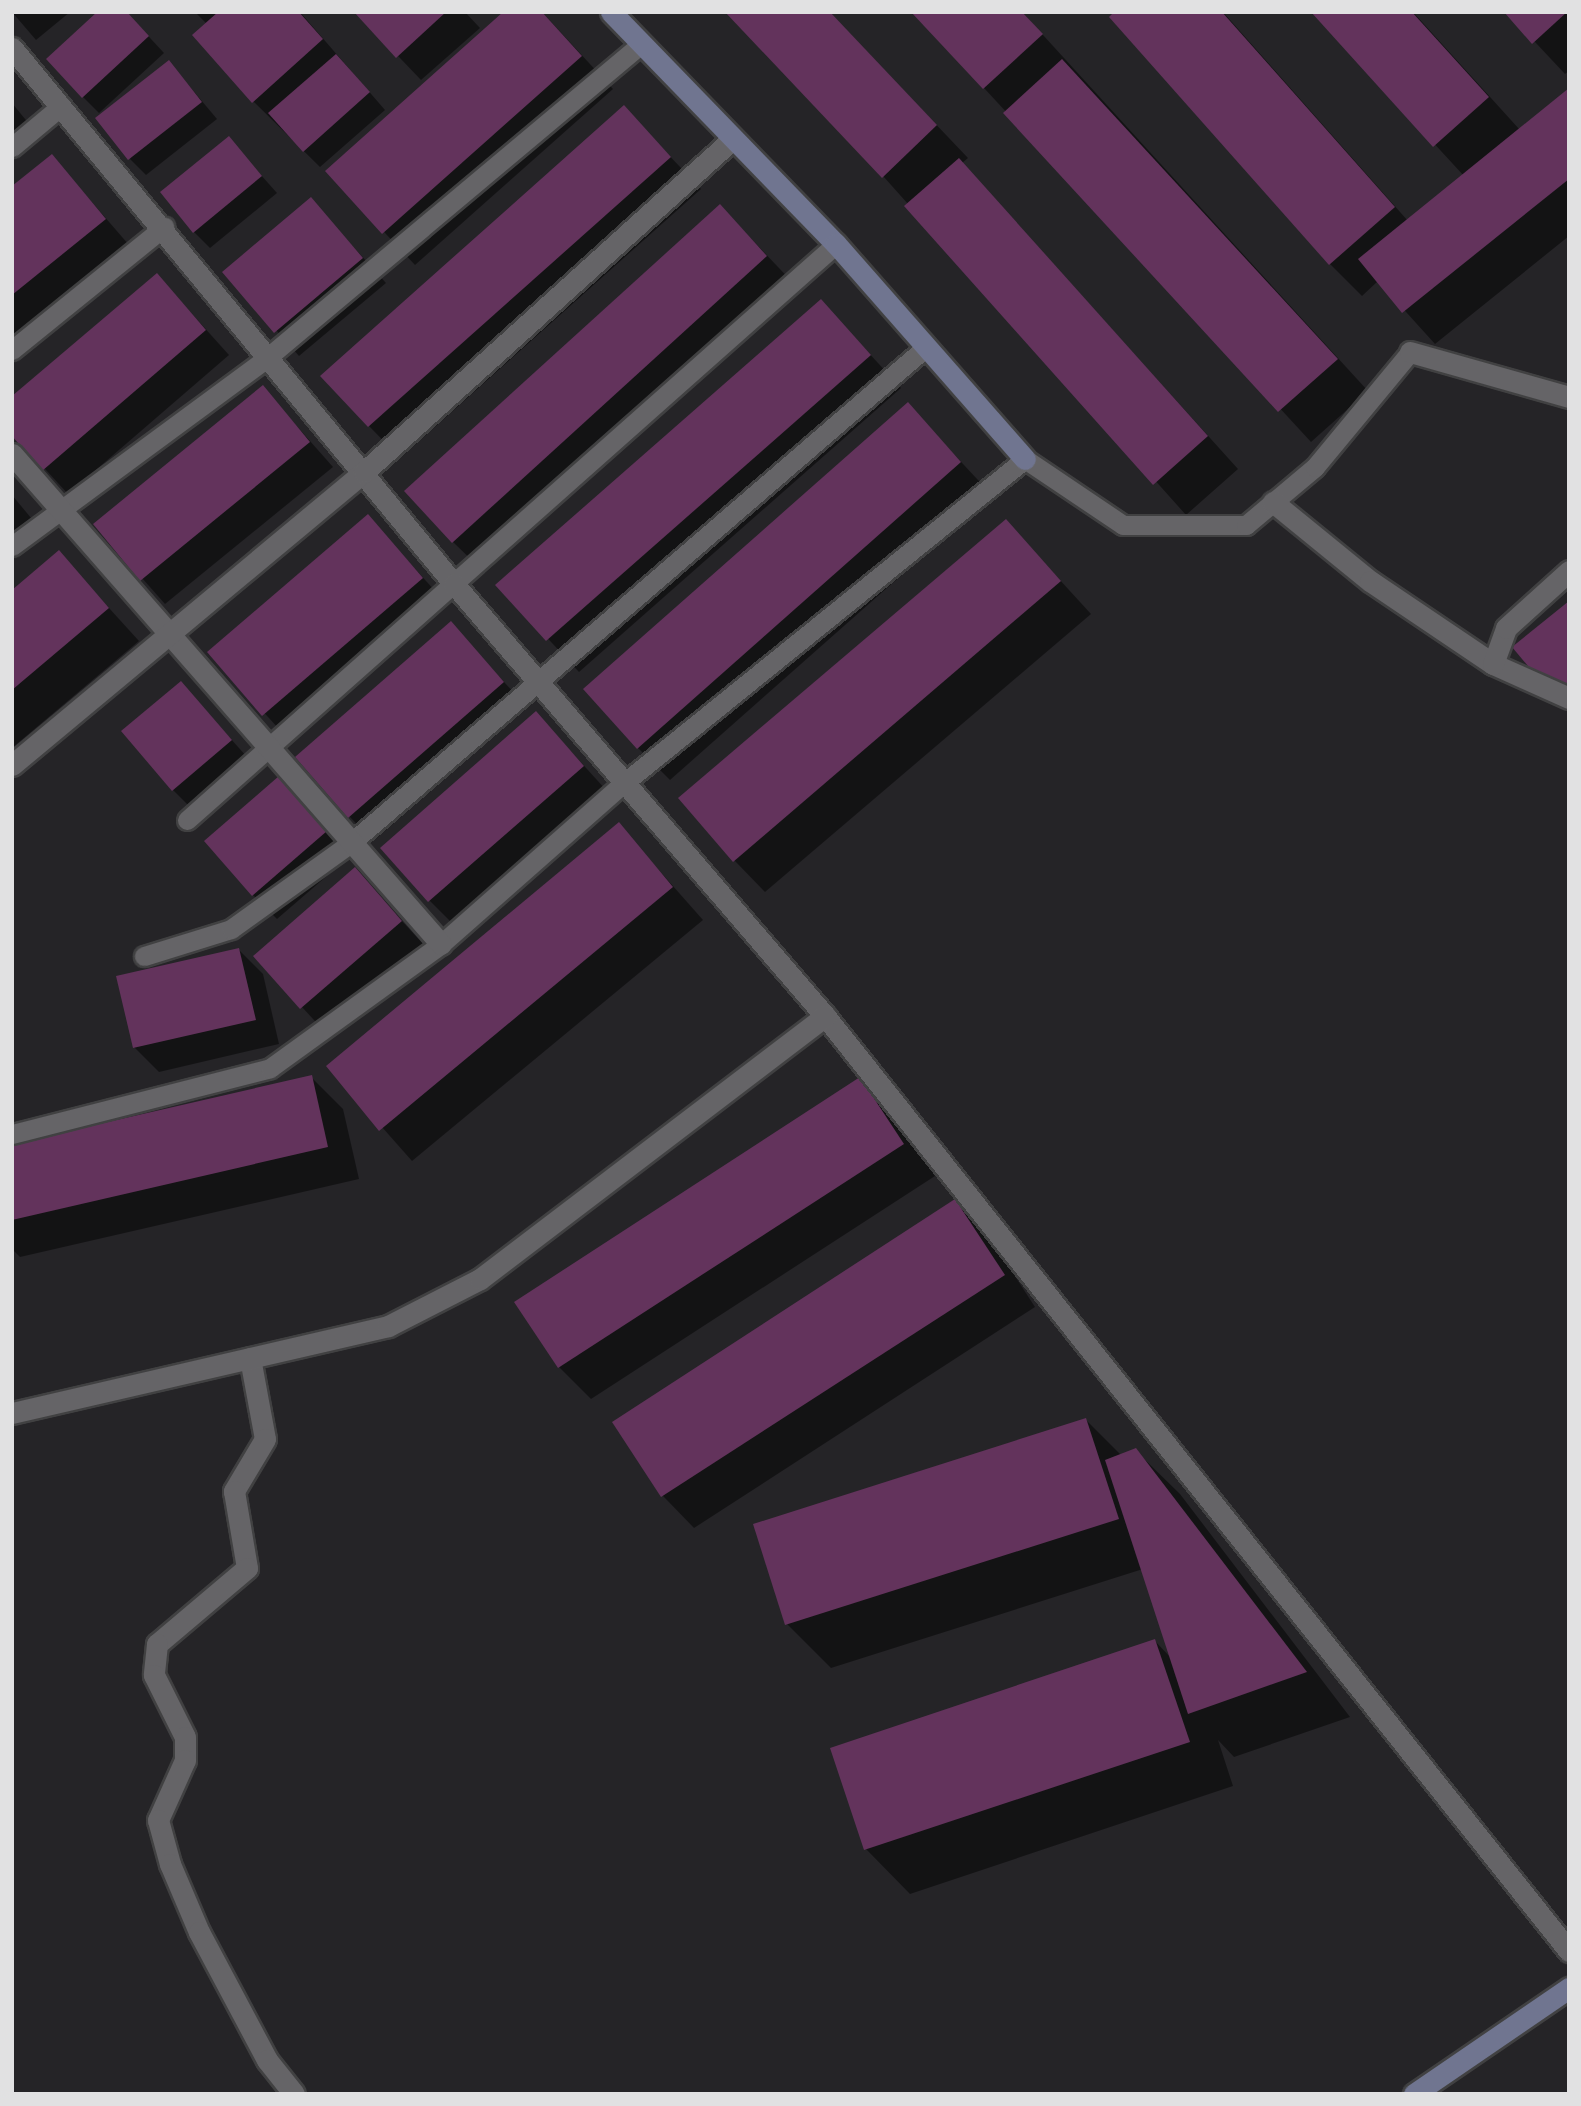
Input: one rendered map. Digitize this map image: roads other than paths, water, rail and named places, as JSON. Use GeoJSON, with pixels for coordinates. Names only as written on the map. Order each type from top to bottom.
{"type":"FeatureCollection","features":[{"type":"Feature","properties":{"kind":"street"},"geometry":{"type":"LineString","coordinates":[[611,12],[836,244],[1025,459]]}},
{"type":"Feature","properties":{"kind":"street"},"geometry":{"type":"LineString","coordinates":[[12,48],[164,227],[454,584],[542,682],[825,1016],[1569,1951]]}},
{"type":"Feature","properties":{"kind":"street"},"geometry":{"type":"LineString","coordinates":[[12,765],[364,472],[733,139]]}},
{"type":"Feature","properties":{"kind":"street"},"geometry":{"type":"LineString","coordinates":[[1410,352],[1569,397]]}},
{"type":"Feature","properties":{"kind":"street"},"geometry":{"type":"LineString","coordinates":[[12,454],[441,944]]}},
{"type":"Feature","properties":{"kind":"street"},"geometry":{"type":"LineString","coordinates":[[1273,502],[1370,581],[1493,664],[1569,698]]}},
{"type":"Feature","properties":{"kind":"street"},"geometry":{"type":"LineString","coordinates":[[1493,664],[1506,628],[1569,571]]}},
{"type":"Feature","properties":{"kind":"street"},"geometry":{"type":"LineString","coordinates":[[12,1413],[388,1326],[480,1279],[825,1016]]}},
{"type":"Feature","properties":{"kind":"street"},"geometry":{"type":"LineString","coordinates":[[250,1358],[265,1439],[234,1491],[247,1568],[157,1644],[154,1675],[185,1737],[185,1760],[158,1821],[199,1932],[267,2060],[294,2094]]}},
{"type":"Feature","properties":{"kind":"street"},"geometry":{"type":"LineString","coordinates":[[1414,2094],[1569,1988]]}},
{"type":"Feature","properties":{"kind":"lane"},"geometry":{"type":"LineString","coordinates":[[12,546],[60,507],[268,357],[641,44]]}},
{"type":"Feature","properties":{"kind":"lane"},"geometry":{"type":"LineString","coordinates":[[12,147],[61,106]]}},
{"type":"Feature","properties":{"kind":"lane"},"geometry":{"type":"LineString","coordinates":[[12,350],[164,227]]}},
{"type":"Feature","properties":{"kind":"lane"},"geometry":{"type":"LineString","coordinates":[[187,820],[268,745],[454,584],[836,244]]}},
{"type":"Feature","properties":{"kind":"lane"},"geometry":{"type":"LineString","coordinates":[[144,956],[231,929],[352,842],[542,682],[925,348]]}},
{"type":"Feature","properties":{"kind":"lane"},"geometry":{"type":"LineString","coordinates":[[12,1134],[270,1068],[441,944],[625,782],[1025,459],[1123,525],[1246,525],[1315,467],[1410,352]]}}]}
